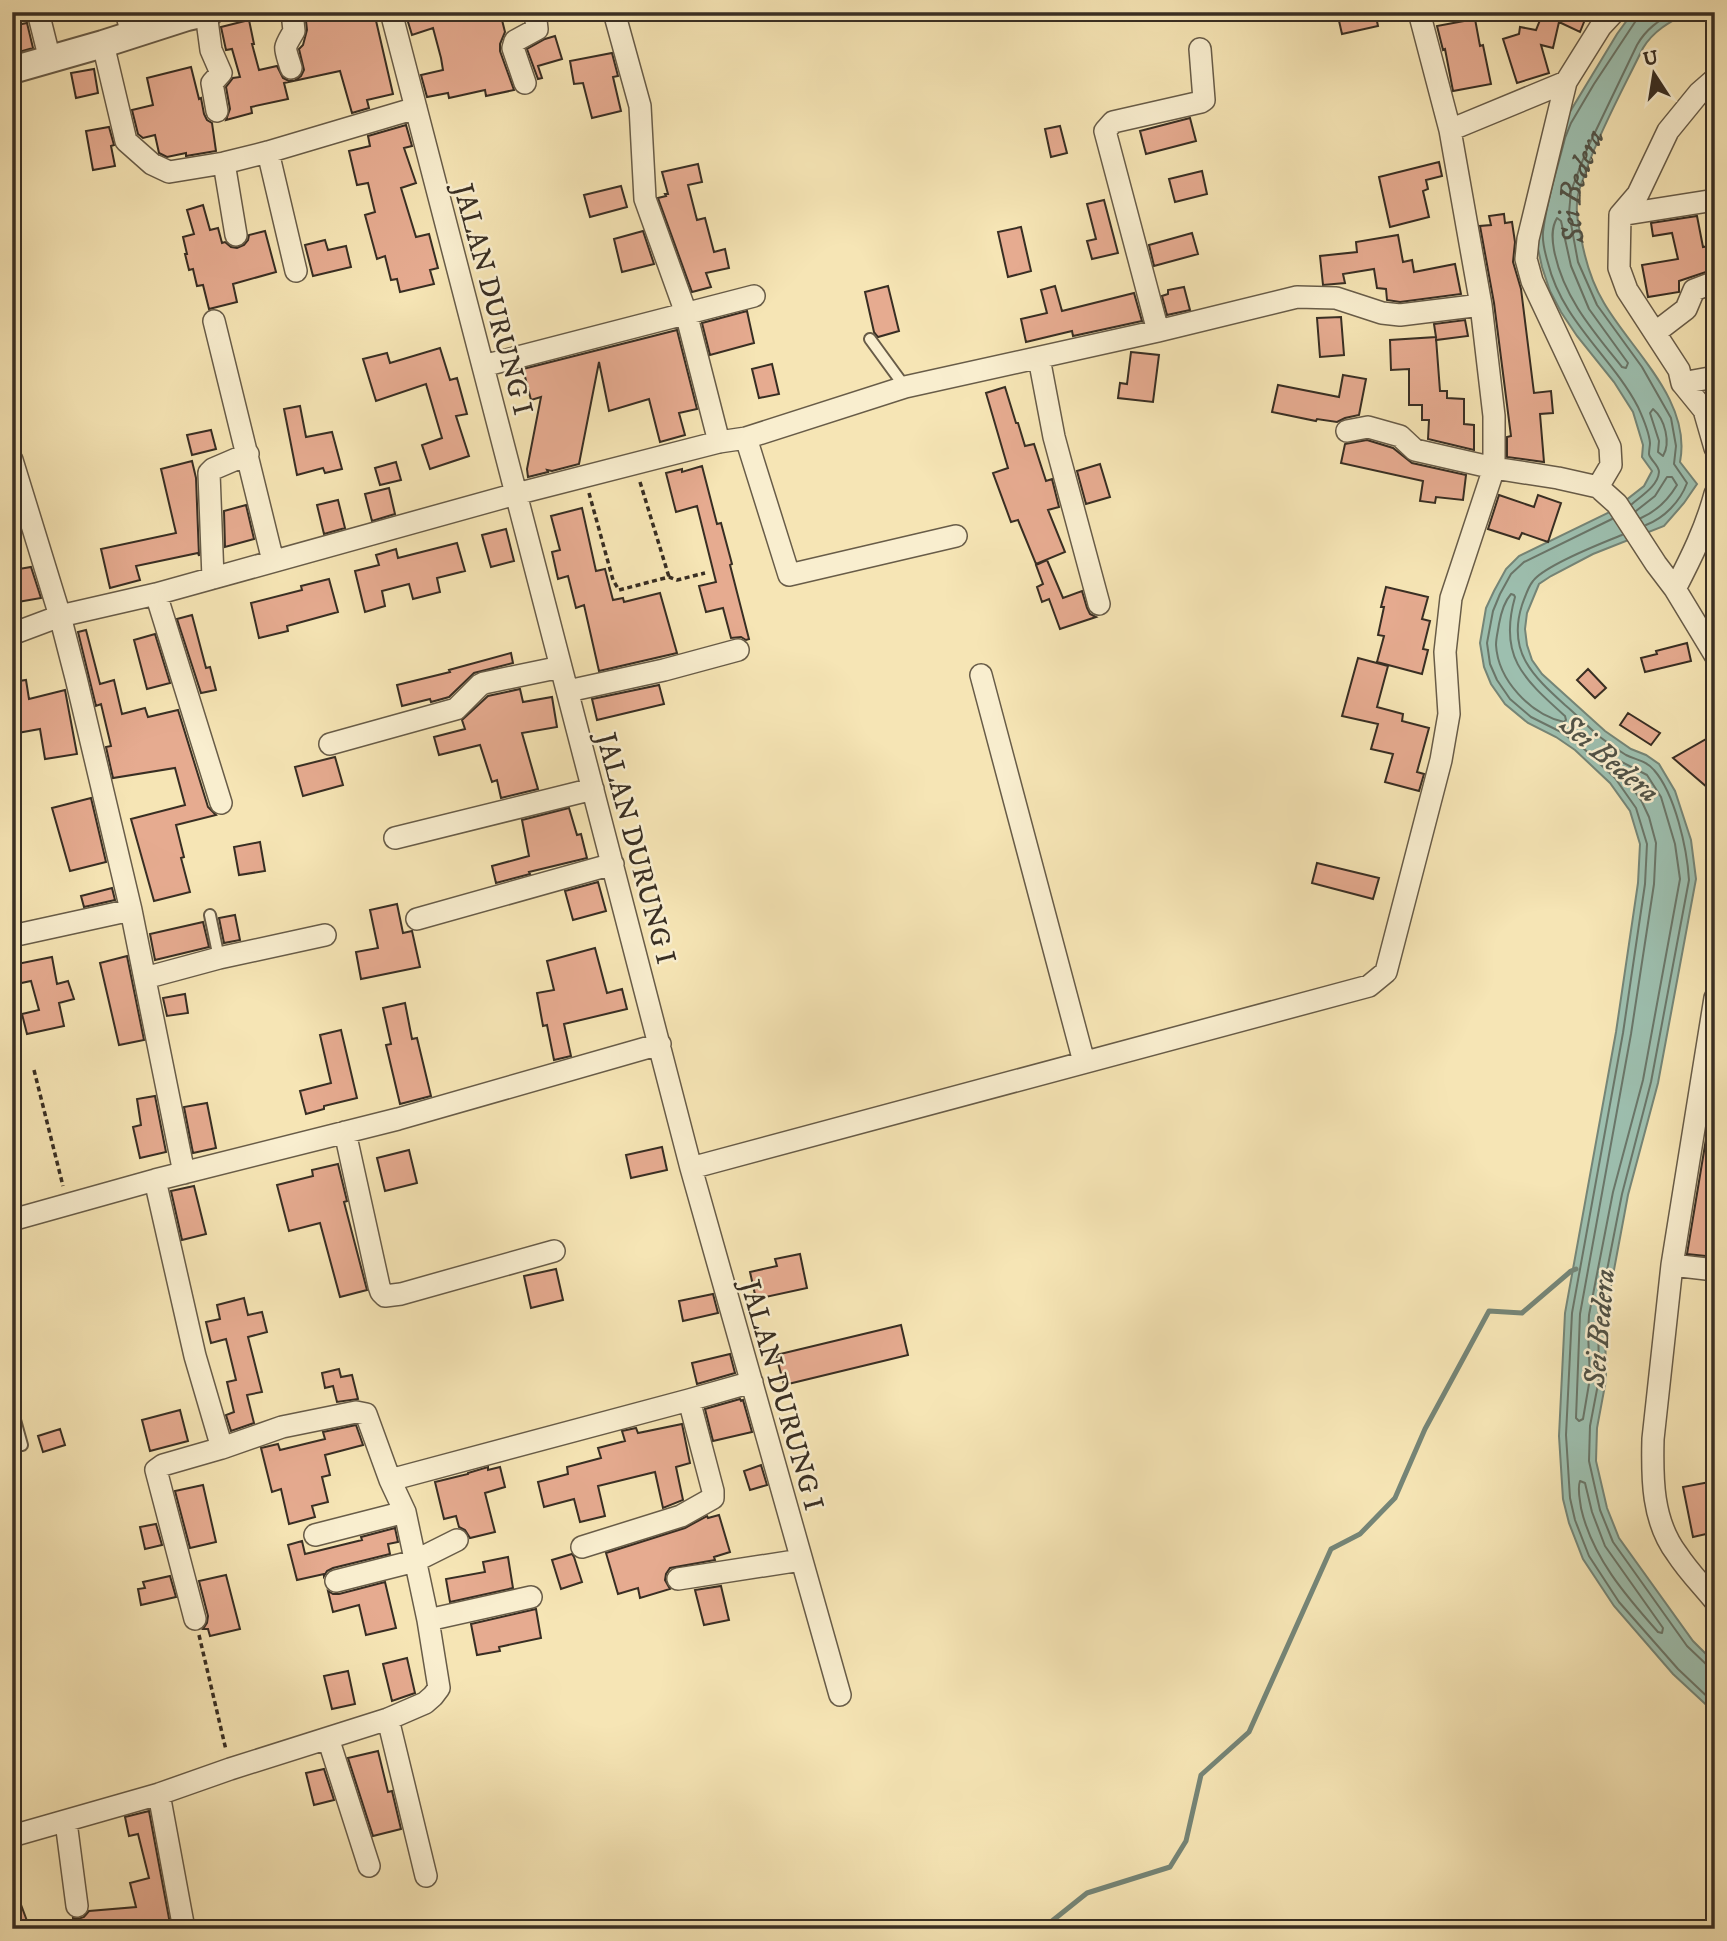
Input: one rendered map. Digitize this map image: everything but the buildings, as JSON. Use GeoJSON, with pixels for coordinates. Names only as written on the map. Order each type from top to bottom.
{"type":"FeatureCollection","features":[{"type":"Feature","properties":{"kind":"street"},"geometry":{"type":"LineString","coordinates":[[38,12],[50,60]]}},
{"type":"Feature","properties":{"kind":"street"},"geometry":{"type":"LineString","coordinates":[[291,68],[285,46],[295,31],[292,12]]}},
{"type":"Feature","properties":{"kind":"street","name":"JALAN DURUNG I"},"geometry":{"type":"LineString","coordinates":[[391,12],[691,1168],[839,1695]]}},
{"type":"Feature","properties":{"kind":"street"},"geometry":{"type":"LineString","coordinates":[[525,83],[513,48],[515,41],[537,29],[535,12]]}},
{"type":"Feature","properties":{"kind":"street"},"geometry":{"type":"LineString","coordinates":[[614,12],[640,106],[645,199],[686,313],[719,442]]}},
{"type":"Feature","properties":{"kind":"street"},"geometry":{"type":"LineString","coordinates":[[691,1168],[1369,986],[1386,972],[1441,760],[1449,714],[1445,652],[1451,598],[1494,468],[1494,416],[1481,305],[1450,130],[1419,12]]}},
{"type":"Feature","properties":{"kind":"street"},"geometry":{"type":"LineString","coordinates":[[1598,486],[1611,465],[1610,447],[1532,281],[1526,259],[1528,239],[1566,82],[1601,26],[1614,12]]}},
{"type":"Feature","properties":{"kind":"street"},"geometry":{"type":"LineString","coordinates":[[12,70],[103,44],[129,23],[197,14],[220,73],[212,83],[217,111]]}},
{"type":"Feature","properties":{"kind":"street"},"geometry":{"type":"LineString","coordinates":[[103,44],[126,141],[152,164],[169,172],[268,152],[416,108]]}},
{"type":"Feature","properties":{"kind":"street"},"geometry":{"type":"LineString","coordinates":[[1158,331],[1105,131],[1113,122],[1204,100],[1200,49]]}},
{"type":"Feature","properties":{"kind":"street"},"geometry":{"type":"LineString","coordinates":[[1715,79],[1699,93],[1668,131],[1638,194],[1620,215],[1619,268],[1627,290],[1679,370],[1682,383],[1704,410],[1715,448]]}},
{"type":"Feature","properties":{"kind":"street"},"geometry":{"type":"LineString","coordinates":[[1450,130],[1566,82]]}},
{"type":"Feature","properties":{"kind":"street"},"geometry":{"type":"LineString","coordinates":[[268,152],[296,271]]}},
{"type":"Feature","properties":{"kind":"street"},"geometry":{"type":"LineString","coordinates":[[224,163],[236,234]]}},
{"type":"Feature","properties":{"kind":"street"},"geometry":{"type":"LineString","coordinates":[[1620,215],[1715,200]]}},
{"type":"Feature","properties":{"kind":"street"},"geometry":{"type":"LineString","coordinates":[[1656,332],[1686,309],[1694,290],[1715,282]]}},
{"type":"Feature","properties":{"kind":"street"},"geometry":{"type":"LineString","coordinates":[[483,366],[754,296]]}},
{"type":"Feature","properties":{"kind":"street"},"geometry":{"type":"LineString","coordinates":[[12,634],[60,616],[156,594],[516,494],[719,442],[746,438],[905,387],[1297,297],[1336,298],[1382,313],[1400,315],[1481,305]]}},
{"type":"Feature","properties":{"kind":"street"},"geometry":{"type":"LineString","coordinates":[[214,321],[273,561]]}},
{"type":"Feature","properties":{"kind":"street"},"geometry":{"type":"LineString","coordinates":[[1039,358],[1054,437],[1099,604]]}},
{"type":"Feature","properties":{"kind":"street"},"geometry":{"type":"LineString","coordinates":[[1682,383],[1715,377]]}},
{"type":"Feature","properties":{"kind":"street"},"geometry":{"type":"LineString","coordinates":[[1347,431],[1368,427],[1400,436],[1415,450],[1494,468],[1598,486],[1617,504],[1675,589],[1715,655]]}},
{"type":"Feature","properties":{"kind":"street"},"geometry":{"type":"LineString","coordinates":[[746,438],[789,575],[956,536]]}},
{"type":"Feature","properties":{"kind":"street"},"geometry":{"type":"LineString","coordinates":[[213,578],[209,473],[248,454]]}},
{"type":"Feature","properties":{"kind":"street"},"geometry":{"type":"LineString","coordinates":[[12,460],[60,616],[131,910],[184,1173]]}},
{"type":"Feature","properties":{"kind":"street"},"geometry":{"type":"LineString","coordinates":[[1675,589],[1696,550],[1715,494]]}},
{"type":"Feature","properties":{"kind":"street"},"geometry":{"type":"LineString","coordinates":[[156,594],[221,803]]}},
{"type":"Feature","properties":{"kind":"street"},"geometry":{"type":"LineString","coordinates":[[568,691],[738,650]]}},
{"type":"Feature","properties":{"kind":"street"},"geometry":{"type":"LineString","coordinates":[[330,744],[456,709],[484,683],[561,667]]}},
{"type":"Feature","properties":{"kind":"street"},"geometry":{"type":"LineString","coordinates":[[981,675],[1084,1062]]}},
{"type":"Feature","properties":{"kind":"street"},"geometry":{"type":"LineString","coordinates":[[395,838],[593,789]]}},
{"type":"Feature","properties":{"kind":"street"},"geometry":{"type":"LineString","coordinates":[[417,919],[613,864]]}},
{"type":"Feature","properties":{"kind":"street"},"geometry":{"type":"LineString","coordinates":[[12,936],[131,910]]}},
{"type":"Feature","properties":{"kind":"street"},"geometry":{"type":"LineString","coordinates":[[145,978],[219,958],[325,935]]}},
{"type":"Feature","properties":{"kind":"street"},"geometry":{"type":"LineString","coordinates":[[1715,998],[1672,1265],[1653,1439],[1654,1494],[1666,1537],[1675,1553],[1715,1601]]}},
{"type":"Feature","properties":{"kind":"street"},"geometry":{"type":"LineString","coordinates":[[12,1220],[155,1180],[345,1132],[660,1044]]}},
{"type":"Feature","properties":{"kind":"street"},"geometry":{"type":"LineString","coordinates":[[345,1132],[379,1286],[384,1296],[401,1294],[554,1251]]}},
{"type":"Feature","properties":{"kind":"street"},"geometry":{"type":"LineString","coordinates":[[155,1180],[195,1356],[222,1448]]}},
{"type":"Feature","properties":{"kind":"street"},"geometry":{"type":"LineString","coordinates":[[1672,1265],[1715,1270]]}},
{"type":"Feature","properties":{"kind":"street"},"geometry":{"type":"LineString","coordinates":[[390,1480],[752,1382]]}},
{"type":"Feature","properties":{"kind":"street"},"geometry":{"type":"LineString","coordinates":[[582,1547],[681,1516],[713,1498],[689,1401]]}},
{"type":"Feature","properties":{"kind":"street"},"geometry":{"type":"LineString","coordinates":[[12,1836],[159,1794],[388,1719],[425,1703],[433,1696],[439,1688],[405,1512],[390,1480],[366,1414],[361,1412],[282,1427],[156,1469],[195,1619]]}},
{"type":"Feature","properties":{"kind":"street"},"geometry":{"type":"LineString","coordinates":[[315,1535],[405,1512]]}},
{"type":"Feature","properties":{"kind":"street"},"geometry":{"type":"LineString","coordinates":[[336,1581],[415,1561],[457,1540]]}},
{"type":"Feature","properties":{"kind":"street"},"geometry":{"type":"LineString","coordinates":[[678,1578],[801,1560]]}},
{"type":"Feature","properties":{"kind":"street"},"geometry":{"type":"LineString","coordinates":[[428,1620],[531,1597]]}},
{"type":"Feature","properties":{"kind":"street"},"geometry":{"type":"LineString","coordinates":[[388,1719],[426,1876]]}},
{"type":"Feature","properties":{"kind":"street"},"geometry":{"type":"LineString","coordinates":[[328,1738],[369,1866]]}},
{"type":"Feature","properties":{"kind":"street"},"geometry":{"type":"LineString","coordinates":[[159,1794],[184,1929]]}},
{"type":"Feature","properties":{"kind":"street"},"geometry":{"type":"LineString","coordinates":[[66,1822],[77,1906]]}},
{"type":"Feature","properties":{"kind":"lane"},"geometry":{"type":"LineString","coordinates":[[870,339],[905,387]]}},
{"type":"Feature","properties":{"kind":"lane"},"geometry":{"type":"LineString","coordinates":[[210,915],[219,958]]}},
{"type":"Feature","properties":{"kind":"lane"},"geometry":{"type":"LineString","coordinates":[[12,1409],[22,1445]]}},
{"type":"Feature","properties":{"kind":"path"},"geometry":{"type":"LineString","coordinates":[[635,464],[669,578]]}},
{"type":"Feature","properties":{"kind":"path"},"geometry":{"type":"LineString","coordinates":[[585,477],[616,588],[621,591],[669,578],[677,580],[705,573]]}},
{"type":"Feature","properties":{"kind":"path"},"geometry":{"type":"LineString","coordinates":[[34,1070],[67,1205]]}},
{"type":"Feature","properties":{"kind":"path"},"geometry":{"type":"LineString","coordinates":[[195,1619],[230,1769]]}},
{"type":"Feature","properties":{"kind":"water","name":"Sei Bedera"},"geometry":{"type":"Polygon","coordinates":[[[1633,12],[1689,12],[1657,31],[1643,48],[1588,165],[1578,195],[1578,222],[1587,263],[1596,287],[1604,303],[1669,398],[1677,418],[1681,440],[1680,462],[1697,484],[1664,526],[1593,554],[1539,584],[1527,613],[1525,629],[1532,660],[1542,674],[1605,731],[1659,764],[1675,791],[1691,840],[1696,879],[1658,1083],[1628,1195],[1605,1318],[1606,1380],[1597,1428],[1596,1461],[1607,1508],[1619,1538],[1693,1641],[1715,1663],[1715,1713],[1673,1674],[1614,1606],[1583,1559],[1563,1499],[1559,1436],[1565,1313],[1616,1032],[1638,883],[1640,844],[1630,811],[1610,783],[1575,750],[1528,723],[1505,704],[1491,684],[1484,667],[1480,643],[1486,608],[1506,569],[1519,556],[1612,511],[1644,486],[1652,471],[1642,457],[1643,445],[1633,412],[1614,382],[1561,312],[1550,291],[1537,244],[1565,120],[1633,12]]]}},
{"type":"Feature","properties":{"kind":"waterway","name":"Sei Bedera"},"geometry":{"type":"LineString","coordinates":[[1042,1929],[1087,1893],[1170,1867],[1186,1841],[1201,1775],[1249,1732],[1331,1549],[1360,1534],[1395,1498],[1425,1429],[1489,1311],[1522,1313],[1576,1269]]}}]}
